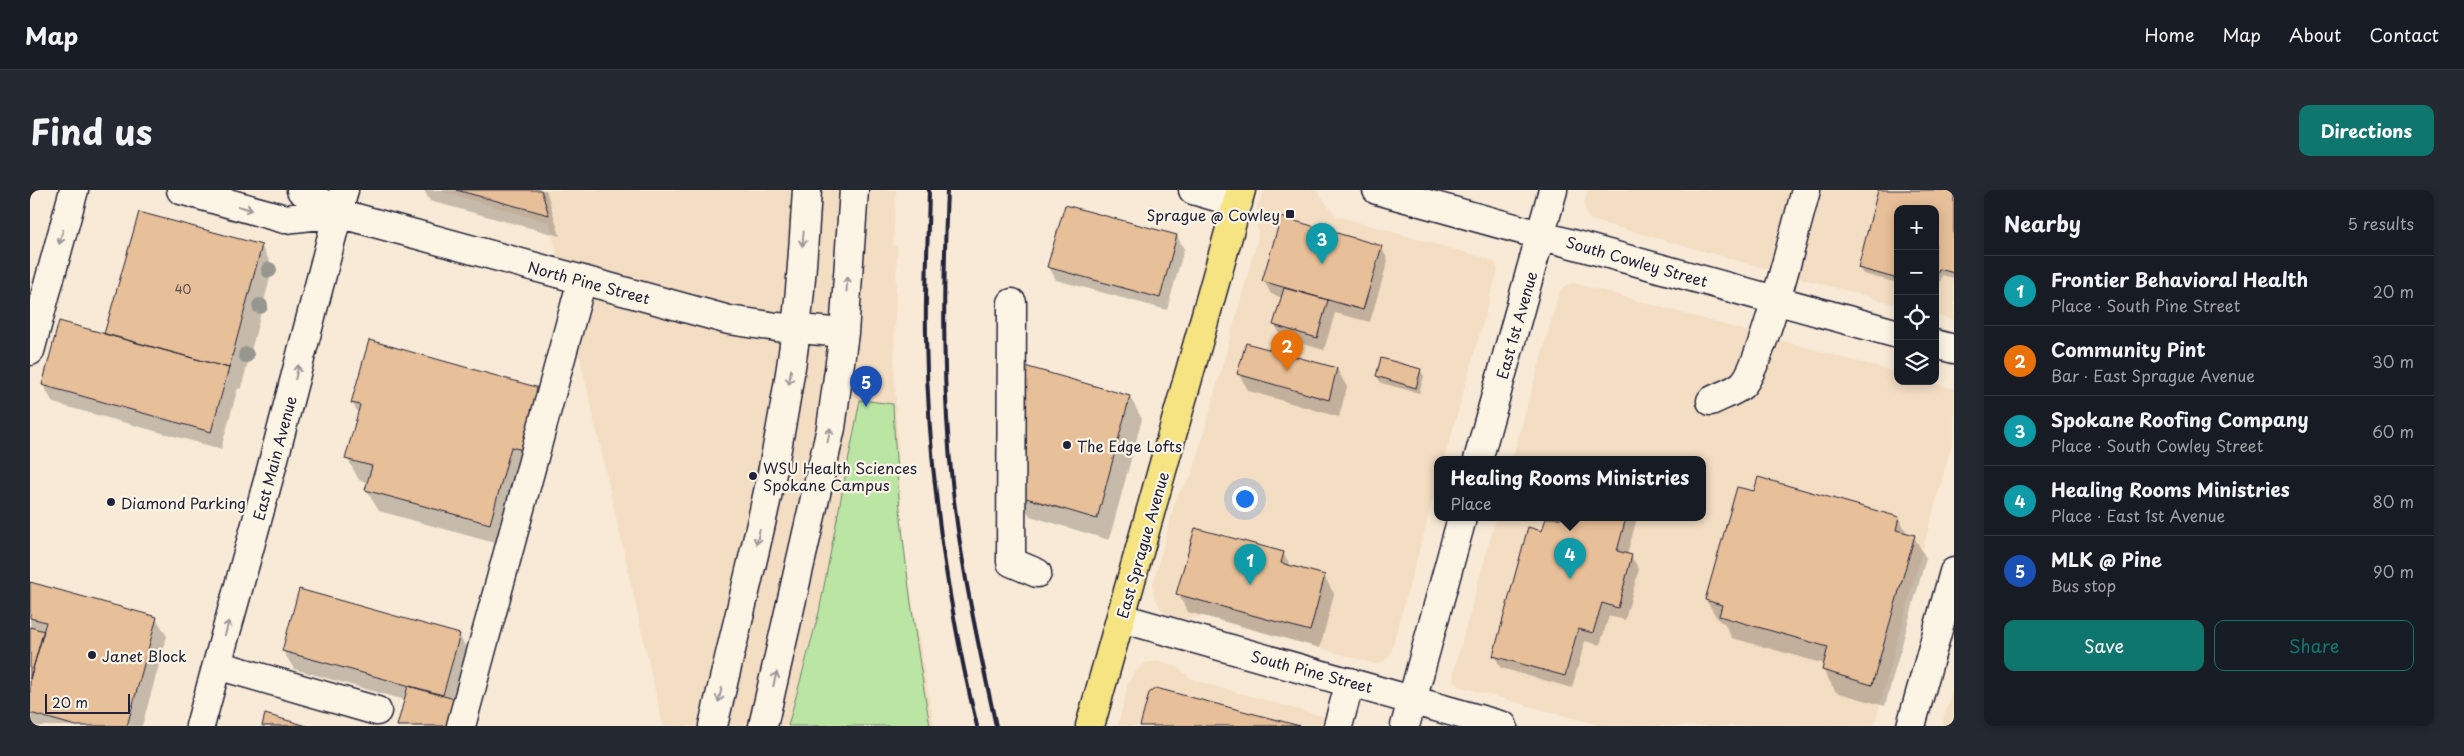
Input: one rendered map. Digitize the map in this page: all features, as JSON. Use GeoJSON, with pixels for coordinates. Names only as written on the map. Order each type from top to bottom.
{"type":"FeatureCollection","features":[{"type":"Feature","properties":{"kind":"main road","name":"East Sprague Avenue"},"geometry":{"type":"LineString","coordinates":[[1090,726],[1239,196]]}},
{"type":"Feature","properties":{"kind":"street"},"geometry":{"type":"LineString","coordinates":[[30,351],[74,190]]}},
{"type":"Feature","properties":{"kind":"street","name":"North Pine Street"},"geometry":{"type":"LineString","coordinates":[[181,190],[285,219],[341,201]]}},
{"type":"Feature","properties":{"kind":"street","name":"North Pine Street"},"geometry":{"type":"LineString","coordinates":[[301,190],[341,201],[582,280],[729,320],[844,333]]}},
{"type":"Feature","properties":{"kind":"street"},"geometry":{"type":"LineString","coordinates":[[713,726],[765,506],[788,388],[796,329],[807,190]]}},
{"type":"Feature","properties":{"kind":"street"},"geometry":{"type":"LineString","coordinates":[[763,726],[829,438],[844,333],[854,190]]}},
{"type":"Feature","properties":{"kind":"street"},"geometry":{"type":"LineString","coordinates":[[1192,190],[1239,196]]}},
{"type":"Feature","properties":{"kind":"street","name":"South Cowley Street"},"geometry":{"type":"LineString","coordinates":[[1377,190],[1894,333]]}},
{"type":"Feature","properties":{"kind":"street","name":"East 1st Avenue"},"geometry":{"type":"LineString","coordinates":[[1479,456],[1553,190]]}},
{"type":"Feature","properties":{"kind":"street"},"geometry":{"type":"LineString","coordinates":[[1711,400],[1742,385],[1751,372],[1775,300],[1806,190]]}},
{"type":"Feature","properties":{"kind":"street","name":"East Main Avenue"},"geometry":{"type":"LineString","coordinates":[[200,726],[272,470],[341,201]]}},
{"type":"Feature","properties":{"kind":"street"},"geometry":{"type":"LineString","coordinates":[[461,726],[582,280]]}},
{"type":"Feature","properties":{"kind":"street"},"geometry":{"type":"LineString","coordinates":[[1012,303],[1011,562],[1036,573]]}},
{"type":"Feature","properties":{"kind":"street"},"geometry":{"type":"LineString","coordinates":[[1939,345],[1954,349]]}},
{"type":"Feature","properties":{"kind":"street"},"geometry":{"type":"LineString","coordinates":[[1404,726],[1461,521]]}},
{"type":"Feature","properties":{"kind":"street"},"geometry":{"type":"LineString","coordinates":[[1910,726],[1954,572]]}},
{"type":"Feature","properties":{"kind":"street","name":"South Pine Street"},"geometry":{"type":"LineString","coordinates":[[1121,618],[1503,726]]}},
{"type":"Feature","properties":{"kind":"street"},"geometry":{"type":"LineString","coordinates":[[216,665],[377,711]]}},
{"type":"Feature","properties":{"kind":"street"},"geometry":{"type":"LineString","coordinates":[[1338,726],[1350,682]]}},
{"type":"Feature","properties":{"kind":"shaded area","name":"WSU Health Sciences Spokane Campus"},"geometry":{"type":"Polygon","coordinates":[[[437,190],[896,190],[893,245],[897,247],[894,359],[901,516],[909,582],[934,726],[663,726],[550,223],[437,190]]]}},
{"type":"Feature","properties":{"kind":"shaded area"},"geometry":{"type":"Polygon","coordinates":[[[1265,190],[1316,190],[1336,216],[1488,259],[1495,263],[1498,270],[1445,456],[1434,456],[1434,496],[1390,655],[1384,661],[1376,664],[1208,616],[1184,619],[1169,615],[1161,609],[1154,596],[1153,584],[1177,496],[1192,475],[1258,237],[1257,207],[1265,190]]]}},
{"type":"Feature","properties":{"kind":"shaded area"},"geometry":{"type":"Polygon","coordinates":[[[1588,190],[1954,190],[1954,320],[1939,316],[1939,205],[1894,205],[1894,304],[1591,220],[1586,214],[1584,204],[1588,190]]]}},
{"type":"Feature","properties":{"kind":"shaded area"},"geometry":{"type":"Polygon","coordinates":[[[1574,283],[1894,372],[1894,385],[1939,385],[1954,389],[1954,436],[1874,726],[1602,726],[1461,687],[1454,681],[1453,674],[1495,521],[1706,521],[1706,456],[1513,456],[1560,290],[1566,285],[1574,283]]]}},
{"type":"Feature","properties":{"kind":"shaded area"},"geometry":{"type":"Polygon","coordinates":[[[1160,661],[1177,667],[1193,680],[1357,726],[1118,726],[1128,684],[1134,673],[1145,663],[1160,661]]]}},
{"type":"Feature","properties":{"kind":"shaded area"},"geometry":{"type":"Polygon","coordinates":[[[1954,683],[1954,726],[1942,726],[1954,683]]]}},
{"type":"Feature","properties":{"kind":"green space"},"geometry":{"type":"Polygon","coordinates":[[[860,400],[893,404],[906,566],[930,726],[788,726],[819,612],[860,400]]]}},
{"type":"Feature","properties":{"kind":"building"},"geometry":{"type":"Polygon","coordinates":[[[456,190],[541,190],[549,215],[456,190]]]}},
{"type":"Feature","properties":{"kind":"building"},"geometry":{"type":"Polygon","coordinates":[[[1878,190],[1954,190],[1954,273],[1939,269],[1939,205],[1894,205],[1894,278],[1858,268],[1878,190]]]}},
{"type":"Feature","properties":{"kind":"building"},"geometry":{"type":"Polygon","coordinates":[[[1065,205],[1177,235],[1160,298],[1047,267],[1065,205]]]}},
{"type":"Feature","properties":{"kind":"building"},"geometry":{"type":"Polygon","coordinates":[[[139,212],[262,245],[229,368],[104,334],[139,212]]]}},
{"type":"Feature","properties":{"kind":"building"},"geometry":{"type":"Polygon","coordinates":[[[1281,217],[1382,246],[1363,310],[1262,281],[1281,217]]]}},
{"type":"Feature","properties":{"kind":"building"},"geometry":{"type":"Polygon","coordinates":[[[1284,288],[1328,300],[1317,338],[1273,325],[1284,288]]]}},
{"type":"Feature","properties":{"kind":"building"},"geometry":{"type":"Polygon","coordinates":[[[59,321],[229,368],[211,432],[42,385],[59,321]]]}},
{"type":"Feature","properties":{"kind":"building"},"geometry":{"type":"Polygon","coordinates":[[[369,340],[543,389],[526,451],[511,447],[490,524],[365,490],[372,466],[345,459],[360,405],[351,403],[369,340]]]}},
{"type":"Feature","properties":{"kind":"building"},"geometry":{"type":"Polygon","coordinates":[[[1246,343],[1337,368],[1329,400],[1237,374],[1246,343]]]}},
{"type":"Feature","properties":{"kind":"building"},"geometry":{"type":"Polygon","coordinates":[[[1381,358],[1421,369],[1416,388],[1376,376],[1381,358]]]}},
{"type":"Feature","properties":{"kind":"building","name":"The Edge Lofts"},"geometry":{"type":"Polygon","coordinates":[[[1021,365],[1130,396],[1097,519],[1016,495],[1021,365]]]}},
{"type":"Feature","properties":{"kind":"building"},"geometry":{"type":"Polygon","coordinates":[[[1758,477],[1899,517],[1896,530],[1915,535],[1872,685],[1822,670],[1828,647],[1719,616],[1722,605],[1705,600],[1737,487],[1754,491],[1758,477]]]}},
{"type":"Feature","properties":{"kind":"building"},"geometry":{"type":"Polygon","coordinates":[[[1545,521],[1625,521],[1617,551],[1632,555],[1618,608],[1602,603],[1593,633],[1578,629],[1565,676],[1493,656],[1528,527],[1542,531],[1545,521]]]}},
{"type":"Feature","properties":{"kind":"building"},"geometry":{"type":"Polygon","coordinates":[[[1195,528],[1284,552],[1281,563],[1325,575],[1310,631],[1176,594],[1195,528]]]}},
{"type":"Feature","properties":{"kind":"building","name":"Janet Block"},"geometry":{"type":"Polygon","coordinates":[[[30,582],[157,617],[127,726],[76,726],[30,713],[30,679],[46,622],[30,618],[30,582]]]}},
{"type":"Feature","properties":{"kind":"building"},"geometry":{"type":"Polygon","coordinates":[[[299,589],[460,634],[443,695],[282,651],[299,589]]]}},
{"type":"Feature","properties":{"kind":"building"},"geometry":{"type":"Polygon","coordinates":[[[30,627],[44,631],[30,679],[30,627]]]}},
{"type":"Feature","properties":{"kind":"building"},"geometry":{"type":"Polygon","coordinates":[[[408,686],[458,700],[451,726],[397,726],[408,686]]]}},
{"type":"Feature","properties":{"kind":"building"},"geometry":{"type":"Polygon","coordinates":[[[1156,688],[1300,726],[1140,726],[1149,693],[1156,688]]]}},
{"type":"Feature","properties":{"kind":"building"},"geometry":{"type":"Polygon","coordinates":[[[265,714],[307,726],[262,726],[265,714]]]}},
{"type":"Feature","properties":{"kind":"railway"},"geometry":{"type":"LineString","coordinates":[[929,190],[926,319],[930,435],[948,581],[956,630],[977,726]]}},
{"type":"Feature","properties":{"kind":"railway"},"geometry":{"type":"LineString","coordinates":[[947,190],[944,341],[949,454],[966,580],[996,726]]}},
{"type":"Feature","properties":{"kind":"place","name":"Sprague @ Cowley"},"geometry":{"type":"Point","coordinates":[1290,214]}},
{"type":"Feature","properties":{"kind":"place","name":"Spokane Roofing Company"},"geometry":{"type":"Point","coordinates":[1322,264]}},
{"type":"Feature","properties":{"kind":"place","name":"Community Pint"},"geometry":{"type":"Point","coordinates":[1287,371]}},
{"type":"Feature","properties":{"kind":"place","name":"MLK @ Pine"},"geometry":{"type":"Point","coordinates":[866,407]}},
{"type":"Feature","properties":{"kind":"place","name":"The Edge Lofts"},"geometry":{"type":"Point","coordinates":[1067,445]}},
{"type":"Feature","properties":{"kind":"place","name":"WSU Health Sciences Spokane Campus"},"geometry":{"type":"Point","coordinates":[753,476]}},
{"type":"Feature","properties":{"kind":"place","name":"Diamond Parking"},"geometry":{"type":"Point","coordinates":[111,502]}},
{"type":"Feature","properties":{"kind":"place","name":"Healing Rooms Ministries"},"geometry":{"type":"Point","coordinates":[1570,579]}},
{"type":"Feature","properties":{"kind":"place","name":"Frontier Behavioral Health"},"geometry":{"type":"Point","coordinates":[1250,585]}},
{"type":"Feature","properties":{"kind":"place","name":"Janet Block"},"geometry":{"type":"Point","coordinates":[92,655]}}]}
